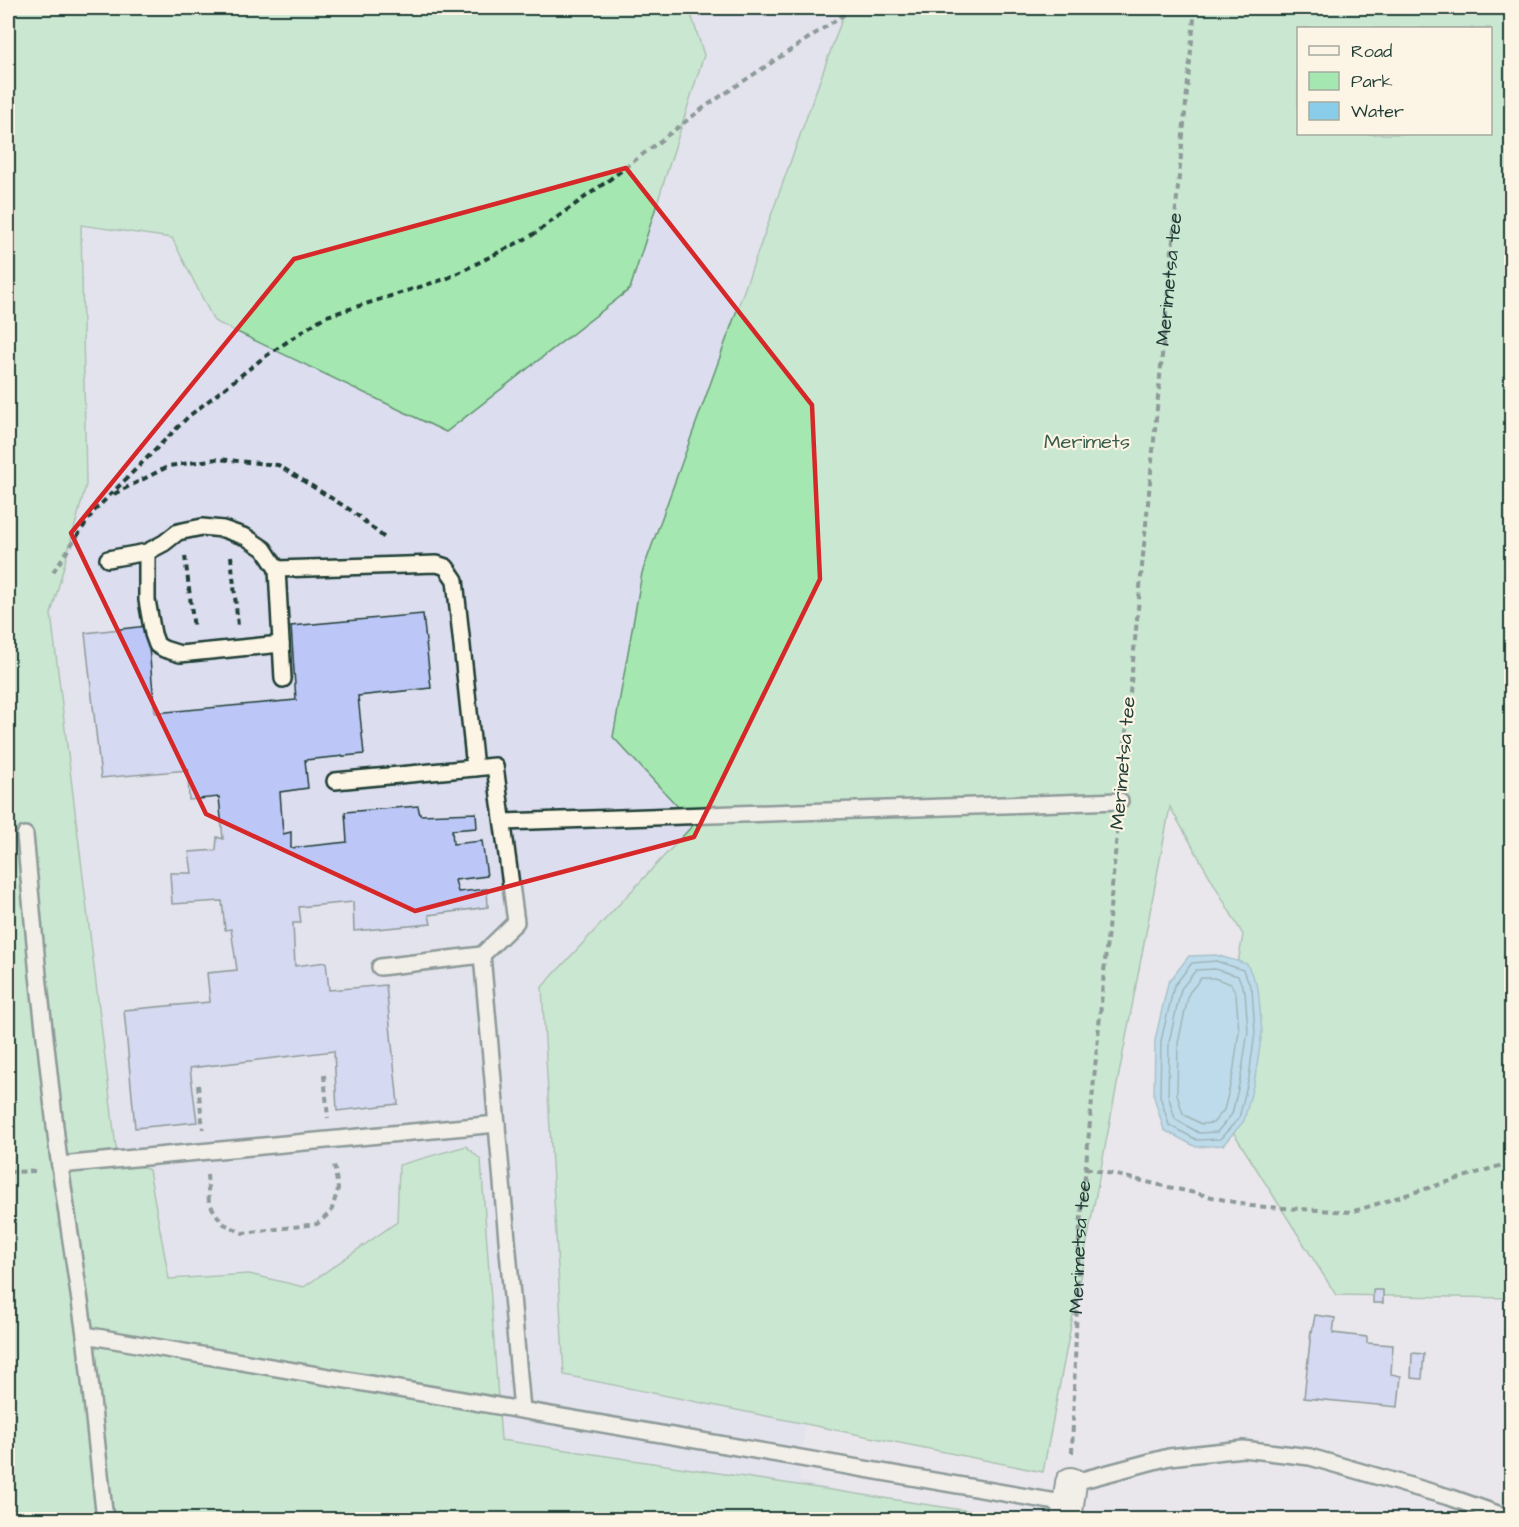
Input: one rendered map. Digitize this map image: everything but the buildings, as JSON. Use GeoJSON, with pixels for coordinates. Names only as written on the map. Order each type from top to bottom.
{"type":"FeatureCollection","features":[{"type":"Feature","properties":{"kind":"lane"},"geometry":{"type":"LineString","coordinates":[[108,559],[147,552],[178,532],[202,527],[223,529],[246,537],[264,549],[277,569],[283,679]]}},
{"type":"Feature","properties":{"kind":"lane"},"geometry":{"type":"LineString","coordinates":[[147,552],[147,600],[157,645],[180,654],[281,644]]}},
{"type":"Feature","properties":{"kind":"lane"},"geometry":{"type":"LineString","coordinates":[[277,569],[437,564],[446,567],[454,580],[475,768]]}},
{"type":"Feature","properties":{"kind":"lane"},"geometry":{"type":"LineString","coordinates":[[335,781],[495,766],[516,921],[482,955],[380,967]]}},
{"type":"Feature","properties":{"kind":"lane"},"geometry":{"type":"LineString","coordinates":[[503,822],[1120,801]]}},
{"type":"Feature","properties":{"kind":"lane"},"geometry":{"type":"LineString","coordinates":[[25,835],[60,1174],[85,1335],[105,1520]]}},
{"type":"Feature","properties":{"kind":"lane"},"geometry":{"type":"LineString","coordinates":[[482,955],[522,1410]]}},
{"type":"Feature","properties":{"kind":"lane"},"geometry":{"type":"LineString","coordinates":[[60,1165],[497,1124]]}},
{"type":"Feature","properties":{"kind":"lane"},"geometry":{"type":"LineString","coordinates":[[85,1335],[1068,1502],[1169,1457],[1243,1449],[1310,1456],[1452,1498],[1512,1519]]}},
{"type":"Feature","properties":{"kind":"path"},"geometry":{"type":"LineString","coordinates":[[53,572],[94,511],[189,416],[263,358],[324,317],[448,278],[531,236],[609,180],[705,106],[854,8]]}},
{"type":"Feature","properties":{"kind":"path","name":"Merimetsa tee"},"geometry":{"type":"LineString","coordinates":[[1068,1502],[1079,1239],[1195,8]]}},
{"type":"Feature","properties":{"kind":"path"},"geometry":{"type":"LineString","coordinates":[[110,495],[169,466],[217,459],[278,465],[352,511],[417,565]]}},
{"type":"Feature","properties":{"kind":"path"},"geometry":{"type":"LineString","coordinates":[[182,531],[197,652]]}},
{"type":"Feature","properties":{"kind":"path"},"geometry":{"type":"LineString","coordinates":[[229,531],[240,648]]}},
{"type":"Feature","properties":{"kind":"path"},"geometry":{"type":"LineString","coordinates":[[198,1085],[206,1151],[209,1203],[222,1223],[243,1233],[317,1224],[331,1212],[338,1189],[324,1075]]}},
{"type":"Feature","properties":{"kind":"path"},"geometry":{"type":"LineString","coordinates":[[1086,1168],[1251,1206],[1351,1212],[1512,1162]]}},
{"type":"Feature","properties":{"kind":"highlighted area"},"geometry":{"type":"Polygon","coordinates":[[[626,168],[812,405],[820,579],[694,837],[415,911],[206,814],[71,533],[294,259],[626,168]]]}},
{"type":"Feature","properties":{"kind":"shaded area"},"geometry":{"type":"Polygon","coordinates":[[[8,8],[952,8],[799,1481],[970,1519],[8,1519],[8,8]]]}},
{"type":"Feature","properties":{"kind":"green space"},"geometry":{"type":"Polygon","coordinates":[[[8,8],[689,8],[704,55],[630,289],[446,432],[214,321],[172,238],[81,225],[86,485],[51,614],[117,1156],[149,1170],[169,1279],[249,1274],[304,1287],[397,1222],[399,1165],[466,1146],[481,1160],[501,1440],[1022,1519],[8,1519],[8,8]]]}},
{"type":"Feature","properties":{"kind":"green space","name":"Merimets"},"geometry":{"type":"Polygon","coordinates":[[[846,8],[1511,8],[1511,1298],[1336,1295],[1213,1100],[1243,935],[1170,807],[1043,1472],[564,1375],[542,987],[694,824],[613,737],[642,573],[846,8]]]}},
{"type":"Feature","properties":{"kind":"water"},"geometry":{"type":"Polygon","coordinates":[[[1216,955],[1247,964],[1258,988],[1262,1032],[1255,1078],[1244,1121],[1223,1145],[1196,1147],[1164,1130],[1154,1097],[1155,1040],[1168,983],[1189,956],[1216,955]]]}}]}
